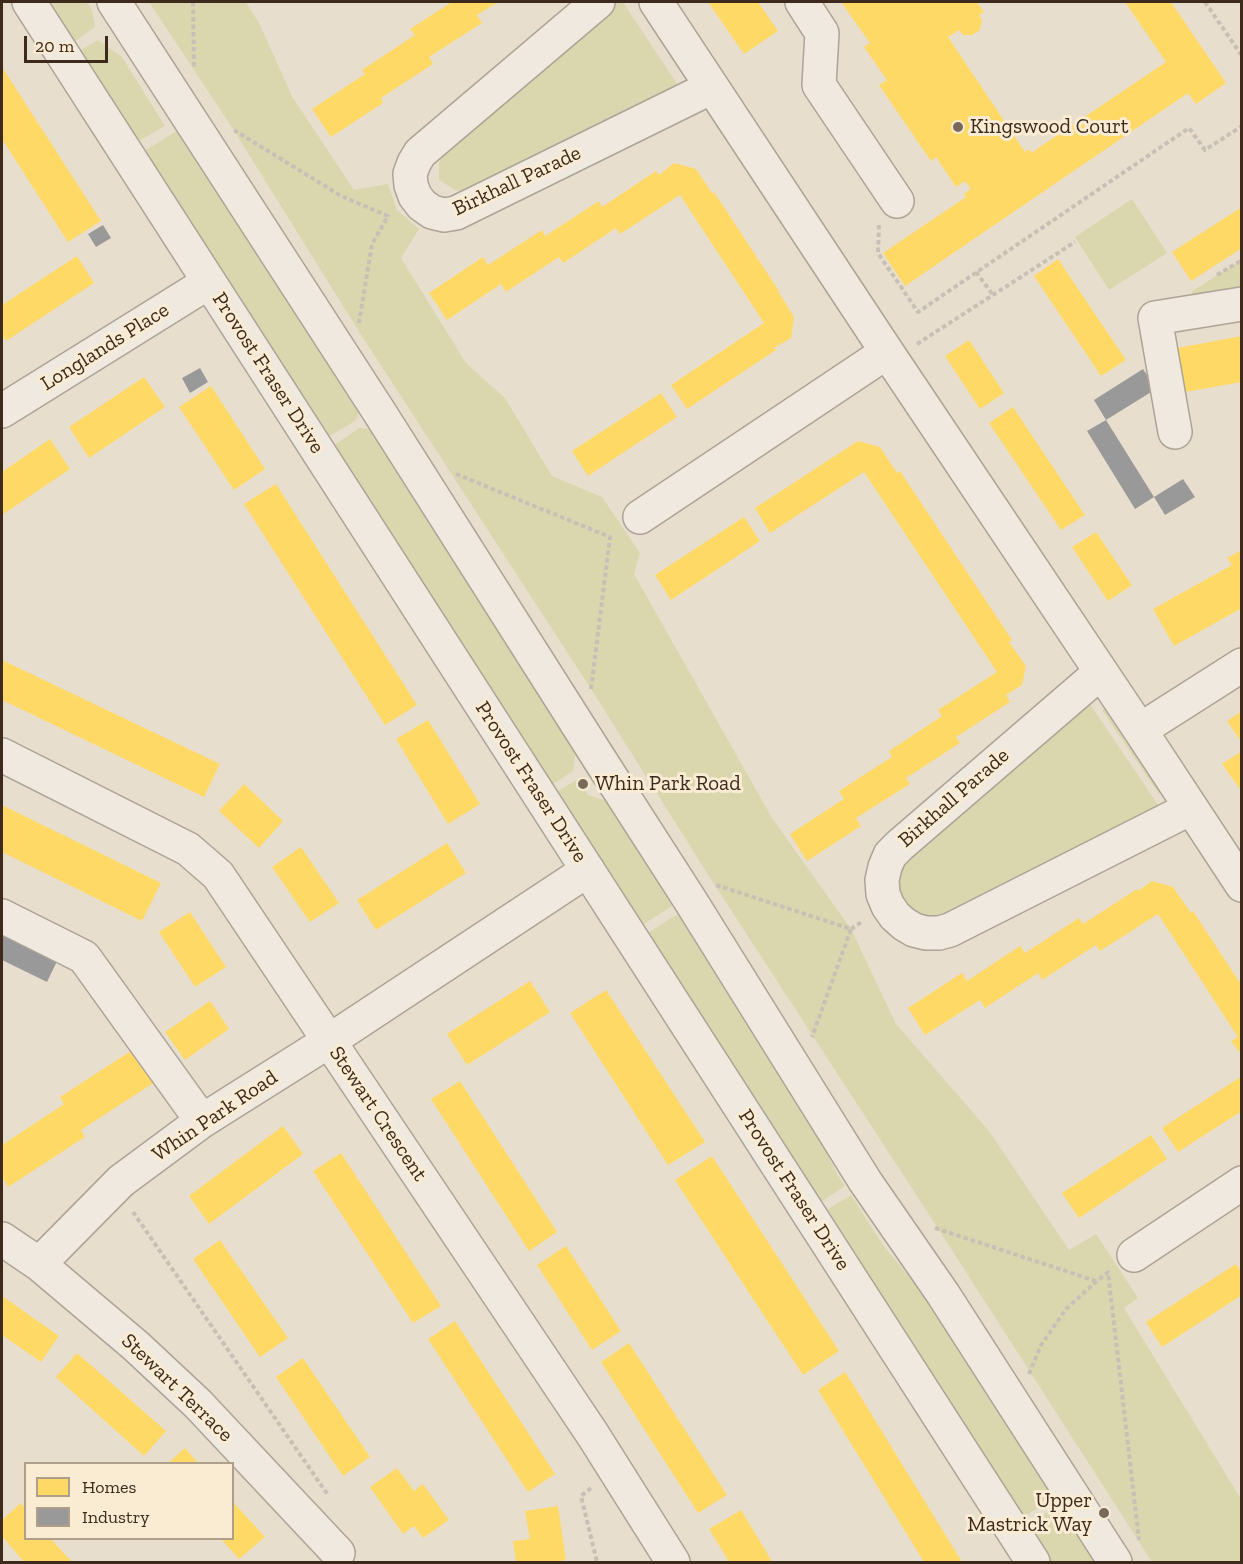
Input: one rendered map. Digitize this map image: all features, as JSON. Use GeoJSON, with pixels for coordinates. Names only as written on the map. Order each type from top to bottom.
{"type":"FeatureCollection","features":[{"type":"Feature","properties":{"kind":"street","name":"Provost Fraser Drive"},"geometry":{"type":"LineString","coordinates":[[29,2],[1033,1563]]}},
{"type":"Feature","properties":{"kind":"street"},"geometry":{"type":"LineString","coordinates":[[114,2],[372,400],[690,900],[865,1181],[1127,1553]]}},
{"type":"Feature","properties":{"kind":"street","name":"Birkhall Parade"},"geometry":{"type":"LineString","coordinates":[[598,2],[420,153],[410,174],[415,196],[422,205],[432,212],[456,213],[712,87]]}},
{"type":"Feature","properties":{"kind":"street"},"geometry":{"type":"LineString","coordinates":[[656,2],[712,87],[898,350],[1101,672],[1242,885]]}},
{"type":"Feature","properties":{"kind":"street"},"geometry":{"type":"LineString","coordinates":[[802,2],[822,33],[819,85],[888,211]]}},
{"type":"Feature","properties":{"kind":"street","name":"Longlands Place"},"geometry":{"type":"LineString","coordinates":[[2,411],[209,282]]}},
{"type":"Feature","properties":{"kind":"street"},"geometry":{"type":"LineString","coordinates":[[1175,432],[1155,318],[1242,304]]}},
{"type":"Feature","properties":{"kind":"street"},"geometry":{"type":"LineString","coordinates":[[640,517],[898,350]]}},
{"type":"Feature","properties":{"kind":"street"},"geometry":{"type":"LineString","coordinates":[[1140,730],[1242,665]]}},
{"type":"Feature","properties":{"kind":"street","name":"Birkhall Parade"},"geometry":{"type":"LineString","coordinates":[[1101,672],[900,845],[891,855],[882,880],[883,894],[888,906],[895,916],[914,930],[939,933],[950,930],[1191,808]]}},
{"type":"Feature","properties":{"kind":"street","name":"Stewart Crescent"},"geometry":{"type":"LineString","coordinates":[[2,755],[188,849],[218,875],[616,1471],[673,1563]]}},
{"type":"Feature","properties":{"kind":"street","name":"Whin Park Road"},"geometry":{"type":"LineString","coordinates":[[39,1264],[122,1181],[202,1121],[329,1041],[588,870]]}},
{"type":"Feature","properties":{"kind":"street"},"geometry":{"type":"LineString","coordinates":[[2,916],[84,957],[202,1121]]}},
{"type":"Feature","properties":{"kind":"street"},"geometry":{"type":"LineString","coordinates":[[1134,1255],[1242,1184]]}},
{"type":"Feature","properties":{"kind":"street","name":"Stewart Terrace"},"geometry":{"type":"LineString","coordinates":[[2,1239],[39,1264],[136,1346],[198,1404],[338,1553]]}},
{"type":"Feature","properties":{"kind":"path"},"geometry":{"type":"LineString","coordinates":[[193,2],[194,70]]}},
{"type":"Feature","properties":{"kind":"path"},"geometry":{"type":"LineString","coordinates":[[1205,2],[1242,56]]}},
{"type":"Feature","properties":{"kind":"path"},"geometry":{"type":"LineString","coordinates":[[888,211],[878,253],[918,312],[1189,128],[1205,150],[1242,126]]}},
{"type":"Feature","properties":{"kind":"path"},"geometry":{"type":"LineString","coordinates":[[225,127],[233,129],[340,196],[388,216],[372,244],[358,330]]}},
{"type":"Feature","properties":{"kind":"path"},"geometry":{"type":"LineString","coordinates":[[898,350],[993,295],[1075,242]]}},
{"type":"Feature","properties":{"kind":"path"},"geometry":{"type":"LineString","coordinates":[[976,272],[993,295]]}},
{"type":"Feature","properties":{"kind":"path"},"geometry":{"type":"LineString","coordinates":[[450,471],[610,537],[590,695]]}},
{"type":"Feature","properties":{"kind":"path"},"geometry":{"type":"LineString","coordinates":[[710,887],[714,884],[851,929],[811,1040]]}},
{"type":"Feature","properties":{"kind":"path"},"geometry":{"type":"LineString","coordinates":[[116,1187],[333,1501]]}},
{"type":"Feature","properties":{"kind":"path"},"geometry":{"type":"LineString","coordinates":[[930,1227],[1096,1281]]}},
{"type":"Feature","properties":{"kind":"path"},"geometry":{"type":"LineString","coordinates":[[1027,1379],[1041,1345],[1066,1308],[1108,1272],[1127,1553]]}},
{"type":"Feature","properties":{"kind":"path"},"geometry":{"type":"LineString","coordinates":[[597,1563],[581,1496],[616,1471]]}},
{"type":"Feature","properties":{"kind":"shaded area"},"geometry":{"type":"Polygon","coordinates":[[[48,2],[87,2],[92,10],[95,27],[74,42],[48,2]]]}},
{"type":"Feature","properties":{"kind":"shaded area"},"geometry":{"type":"Polygon","coordinates":[[[149,2],[246,2],[259,23],[293,98],[354,190],[388,184],[397,210],[419,229],[401,258],[466,363],[505,398],[552,476],[602,497],[640,553],[634,574],[772,818],[851,929],[896,1024],[989,1131],[1069,1250],[1096,1234],[1138,1298],[1124,1308],[1241,1499],[1241,1562],[1152,1562],[358,330],[233,129],[149,2]]]}},
{"type":"Feature","properties":{"kind":"shaded area"},"geometry":{"type":"Polygon","coordinates":[[[614,2],[623,2],[679,87],[471,192],[455,190],[439,180],[439,163],[445,148],[614,2]]]}},
{"type":"Feature","properties":{"kind":"shaded area"},"geometry":{"type":"Polygon","coordinates":[[[98,40],[122,57],[165,126],[137,142],[79,51],[98,40]]]}},
{"type":"Feature","properties":{"kind":"shaded area"},"geometry":{"type":"Polygon","coordinates":[[[178,130],[361,410],[355,421],[328,437],[143,152],[178,130]]]}},
{"type":"Feature","properties":{"kind":"shaded area"},"geometry":{"type":"Polygon","coordinates":[[[1132,199],[1167,253],[1109,290],[1075,237],[1132,199]]]}},
{"type":"Feature","properties":{"kind":"shaded area"},"geometry":{"type":"Polygon","coordinates":[[[1241,260],[1241,291],[1194,297],[1191,292],[1241,260]]]}},
{"type":"Feature","properties":{"kind":"shaded area"},"geometry":{"type":"Polygon","coordinates":[[[359,428],[373,429],[576,747],[573,771],[550,786],[333,446],[359,428]]]}},
{"type":"Feature","properties":{"kind":"shaded area"},"geometry":{"type":"Polygon","coordinates":[[[1090,704],[1160,808],[930,923],[895,897],[897,864],[1079,705],[1090,704]]]}},
{"type":"Feature","properties":{"kind":"shaded area"},"geometry":{"type":"Polygon","coordinates":[[[1105,708],[1110,711],[1162,793],[1159,794],[1102,710],[1105,708]]]}},
{"type":"Feature","properties":{"kind":"shaded area"},"geometry":{"type":"Polygon","coordinates":[[[578,779],[588,795],[607,801],[674,905],[639,927],[553,794],[578,779]]]}},
{"type":"Feature","properties":{"kind":"shaded area"},"geometry":{"type":"Polygon","coordinates":[[[679,913],[802,1102],[845,1186],[816,1205],[645,935],[679,913]]]}},
{"type":"Feature","properties":{"kind":"shaded area"},"geometry":{"type":"Polygon","coordinates":[[[851,1195],[883,1245],[936,1310],[1056,1496],[1018,1521],[822,1213],[851,1195]]]}},
{"type":"Feature","properties":{"kind":"shaded area"},"geometry":{"type":"Polygon","coordinates":[[[1059,1504],[1099,1562],[1046,1562],[1023,1528],[1059,1504]]]}},
{"type":"Feature","properties":{"kind":"building: Homes"},"geometry":{"type":"Polygon","coordinates":[[[452,2],[498,2],[477,15],[482,23],[429,57],[433,64],[381,98],[383,103],[331,137],[312,109],[365,74],[362,70],[415,35],[410,29],[452,2]]]}},
{"type":"Feature","properties":{"kind":"building: Homes"},"geometry":{"type":"Polygon","coordinates":[[[708,2],[758,2],[778,31],[744,54],[708,2]]]}},
{"type":"Feature","properties":{"kind":"building: Homes","name":"Kingswood Court"},"geometry":{"type":"Polygon","coordinates":[[[841,2],[977,2],[984,12],[979,15],[982,20],[980,30],[972,35],[963,35],[959,30],[948,37],[1025,152],[1029,149],[1031,153],[1166,62],[1125,2],[1171,2],[1226,83],[1196,104],[1188,93],[905,286],[883,253],[966,197],[964,194],[971,189],[965,181],[956,187],[936,157],[931,161],[879,85],[887,80],[864,47],[870,43],[841,2]]]}},
{"type":"Feature","properties":{"kind":"building: Homes"},"geometry":{"type":"Polygon","coordinates":[[[2,67],[101,221],[68,242],[2,139],[2,67]]]}},
{"type":"Feature","properties":{"kind":"building: Homes"},"geometry":{"type":"Polygon","coordinates":[[[674,163],[696,169],[712,193],[714,192],[794,317],[791,338],[687,409],[671,385],[764,323],[680,195],[620,234],[616,228],[563,263],[559,257],[506,292],[501,284],[447,320],[429,293],[483,257],[488,265],[542,230],[545,236],[599,201],[602,207],[656,171],[659,175],[674,163]]]}},
{"type":"Feature","properties":{"kind":"building: Homes"},"geometry":{"type":"Polygon","coordinates":[[[1242,207],[1242,248],[1191,281],[1172,252],[1242,207]]]}},
{"type":"Feature","properties":{"kind":"building: Homes"},"geometry":{"type":"Polygon","coordinates":[[[77,256],[94,283],[6,341],[2,334],[2,305],[77,256]]]}},
{"type":"Feature","properties":{"kind":"building: Homes"},"geometry":{"type":"Polygon","coordinates":[[[1058,259],[1126,360],[1101,376],[1034,276],[1058,259]]]}},
{"type":"Feature","properties":{"kind":"building: Homes"},"geometry":{"type":"Polygon","coordinates":[[[1242,336],[1242,382],[1185,392],[1177,348],[1242,336]]]}},
{"type":"Feature","properties":{"kind":"building: Homes"},"geometry":{"type":"Polygon","coordinates":[[[969,340],[1004,393],[980,409],[945,356],[969,340]]]}},
{"type":"Feature","properties":{"kind":"building: Homes"},"geometry":{"type":"Polygon","coordinates":[[[144,377],[165,407],[89,458],[69,427],[144,377]]]}},
{"type":"Feature","properties":{"kind":"building: Homes"},"geometry":{"type":"Polygon","coordinates":[[[211,386],[265,469],[234,490],[179,407],[211,386]]]}},
{"type":"Feature","properties":{"kind":"building: Homes"},"geometry":{"type":"Polygon","coordinates":[[[661,393],[677,417],[588,476],[572,451],[661,393]]]}},
{"type":"Feature","properties":{"kind":"building: Homes"},"geometry":{"type":"Polygon","coordinates":[[[1013,407],[1085,515],[1061,530],[989,423],[1013,407]]]}},
{"type":"Feature","properties":{"kind":"building: Homes"},"geometry":{"type":"Polygon","coordinates":[[[50,439],[70,469],[2,515],[2,472],[50,439]]]}},
{"type":"Feature","properties":{"kind":"building: Homes"},"geometry":{"type":"Polygon","coordinates":[[[858,441],[880,447],[897,473],[900,471],[1012,640],[1009,642],[1026,666],[1022,685],[1006,695],[1010,702],[956,737],[960,743],[906,778],[910,784],[856,818],[861,826],[807,861],[790,834],[844,799],[839,791],[892,757],[889,751],[942,716],[938,710],[997,672],[864,472],[770,533],[755,508],[858,441]]]}},
{"type":"Feature","properties":{"kind":"building: Homes"},"geometry":{"type":"Polygon","coordinates":[[[276,484],[417,705],[385,725],[244,504],[276,484]]]}},
{"type":"Feature","properties":{"kind":"building: Homes"},"geometry":{"type":"Polygon","coordinates":[[[744,517],[760,541],[671,600],[655,575],[744,517]]]}},
{"type":"Feature","properties":{"kind":"building: Homes"},"geometry":{"type":"Polygon","coordinates":[[[1096,532],[1132,585],[1108,601],[1072,547],[1096,532]]]}},
{"type":"Feature","properties":{"kind":"building: Homes"},"geometry":{"type":"Polygon","coordinates":[[[1242,550],[1242,608],[1174,646],[1153,609],[1232,565],[1227,558],[1242,550]]]}},
{"type":"Feature","properties":{"kind":"building: Homes"},"geometry":{"type":"Polygon","coordinates":[[[2,660],[220,764],[204,797],[2,700],[2,660]]]}},
{"type":"Feature","properties":{"kind":"building: Homes"},"geometry":{"type":"Polygon","coordinates":[[[1242,711],[1242,743],[1227,721],[1242,711]]]}},
{"type":"Feature","properties":{"kind":"building: Homes"},"geometry":{"type":"Polygon","coordinates":[[[428,720],[480,804],[448,824],[396,739],[428,720]]]}},
{"type":"Feature","properties":{"kind":"building: Homes"},"geometry":{"type":"Polygon","coordinates":[[[1242,751],[1242,792],[1222,764],[1242,751]]]}},
{"type":"Feature","properties":{"kind":"building: Homes"},"geometry":{"type":"Polygon","coordinates":[[[244,784],[283,821],[259,848],[219,811],[244,784]]]}},
{"type":"Feature","properties":{"kind":"building: Homes"},"geometry":{"type":"Polygon","coordinates":[[[2,805],[161,883],[142,921],[2,852],[2,805]]]}},
{"type":"Feature","properties":{"kind":"building: Homes"},"geometry":{"type":"Polygon","coordinates":[[[447,843],[466,873],[376,930],[357,900],[447,843]]]}},
{"type":"Feature","properties":{"kind":"building: Homes"},"geometry":{"type":"Polygon","coordinates":[[[301,847],[339,903],[310,922],[272,867],[301,847]]]}},
{"type":"Feature","properties":{"kind":"building: Homes"},"geometry":{"type":"Polygon","coordinates":[[[1152,881],[1173,887],[1191,913],[1193,911],[1242,986],[1242,1050],[1239,1052],[1231,1041],[1238,1037],[1158,914],[1100,951],[1096,945],[1042,980],[1038,973],[985,1008],[980,1000],[925,1035],[908,1008],[962,973],[967,981],[1020,946],[1025,953],[1079,918],[1083,924],[1152,881]]]}},
{"type":"Feature","properties":{"kind":"building: Homes"},"geometry":{"type":"Polygon","coordinates":[[[190,912],[226,967],[195,987],[159,932],[190,912]]]}},
{"type":"Feature","properties":{"kind":"building: Homes"},"geometry":{"type":"Polygon","coordinates":[[[530,981],[550,1012],[467,1065],[447,1034],[530,981]]]}},
{"type":"Feature","properties":{"kind":"building: Homes"},"geometry":{"type":"Polygon","coordinates":[[[606,990],[705,1142],[668,1165],[570,1013],[606,990]]]}},
{"type":"Feature","properties":{"kind":"building: Homes"},"geometry":{"type":"Polygon","coordinates":[[[210,1001],[229,1029],[185,1060],[165,1032],[210,1001]]]}},
{"type":"Feature","properties":{"kind":"building: Homes"},"geometry":{"type":"Polygon","coordinates":[[[137,1047],[158,1080],[81,1130],[85,1137],[8,1187],[2,1176],[2,1145],[64,1104],[60,1097],[137,1047]]]}},
{"type":"Feature","properties":{"kind":"building: Homes"},"geometry":{"type":"Polygon","coordinates":[[[1242,1076],[1242,1111],[1178,1152],[1162,1128],[1242,1076]]]}},
{"type":"Feature","properties":{"kind":"building: Homes"},"geometry":{"type":"Polygon","coordinates":[[[460,1081],[557,1232],[529,1251],[431,1099],[460,1081]]]}},
{"type":"Feature","properties":{"kind":"building: Homes"},"geometry":{"type":"Polygon","coordinates":[[[283,1126],[303,1154],[209,1224],[189,1196],[283,1126]]]}},
{"type":"Feature","properties":{"kind":"building: Homes"},"geometry":{"type":"Polygon","coordinates":[[[1151,1135],[1167,1159],[1079,1218],[1062,1193],[1151,1135]]]}},
{"type":"Feature","properties":{"kind":"building: Homes"},"geometry":{"type":"Polygon","coordinates":[[[341,1153],[441,1306],[413,1323],[313,1171],[341,1153]]]}},
{"type":"Feature","properties":{"kind":"building: Homes"},"geometry":{"type":"Polygon","coordinates":[[[712,1156],[839,1351],[803,1375],[675,1180],[712,1156]]]}},
{"type":"Feature","properties":{"kind":"building: Homes"},"geometry":{"type":"Polygon","coordinates":[[[220,1240],[288,1338],[260,1357],[193,1259],[220,1240]]]}},
{"type":"Feature","properties":{"kind":"building: Homes"},"geometry":{"type":"Polygon","coordinates":[[[566,1246],[621,1331],[592,1350],[537,1265],[566,1246]]]}},
{"type":"Feature","properties":{"kind":"building: Homes"},"geometry":{"type":"Polygon","coordinates":[[[1236,1264],[1242,1273],[1242,1295],[1162,1347],[1146,1322],[1236,1264]]]}},
{"type":"Feature","properties":{"kind":"building: Homes"},"geometry":{"type":"Polygon","coordinates":[[[2,1296],[59,1336],[41,1362],[2,1335],[2,1296]]]}},
{"type":"Feature","properties":{"kind":"building: Homes"},"geometry":{"type":"Polygon","coordinates":[[[455,1321],[555,1474],[528,1492],[428,1339],[455,1321]]]}},
{"type":"Feature","properties":{"kind":"building: Homes"},"geometry":{"type":"Polygon","coordinates":[[[629,1343],[727,1495],[698,1513],[601,1362],[629,1343]]]}},
{"type":"Feature","properties":{"kind":"building: Homes"},"geometry":{"type":"Polygon","coordinates":[[[77,1353],[166,1431],[144,1456],[56,1377],[77,1353]]]}},
{"type":"Feature","properties":{"kind":"building: Homes"},"geometry":{"type":"Polygon","coordinates":[[[303,1358],[370,1457],[343,1476],[276,1377],[303,1358]]]}},
{"type":"Feature","properties":{"kind":"building: Homes"},"geometry":{"type":"Polygon","coordinates":[[[845,1372],[962,1562],[924,1562],[818,1390],[845,1372]]]}},
{"type":"Feature","properties":{"kind":"building: Homes"},"geometry":{"type":"Polygon","coordinates":[[[185,1448],[197,1462],[169,1462],[185,1448]]]}},
{"type":"Feature","properties":{"kind":"building: Homes"},"geometry":{"type":"Polygon","coordinates":[[[397,1468],[414,1491],[423,1484],[449,1520],[423,1538],[414,1526],[403,1534],[370,1487],[397,1468]]]}},
{"type":"Feature","properties":{"kind":"building: Homes"},"geometry":{"type":"Polygon","coordinates":[[[21,1503],[24,1507],[24,1540],[52,1540],[72,1562],[24,1562],[2,1536],[2,1520],[21,1503]]]}},
{"type":"Feature","properties":{"kind":"building: Homes"},"geometry":{"type":"Polygon","coordinates":[[[234,1503],[265,1537],[239,1559],[222,1540],[234,1540],[234,1503]]]}},
{"type":"Feature","properties":{"kind":"building: Homes"},"geometry":{"type":"Polygon","coordinates":[[[558,1506],[566,1560],[516,1562],[513,1541],[530,1539],[525,1511],[558,1506]]]}},
{"type":"Feature","properties":{"kind":"building: Homes"},"geometry":{"type":"Polygon","coordinates":[[[741,1510],[772,1562],[729,1562],[709,1529],[741,1510]]]}},
{"type":"Feature","properties":{"kind":"building: Industry"},"geometry":{"type":"Polygon","coordinates":[[[103,225],[111,238],[96,247],[88,234],[103,225]]]}},
{"type":"Feature","properties":{"kind":"building: Industry"},"geometry":{"type":"Polygon","coordinates":[[[200,368],[208,382],[190,393],[182,378],[200,368]]]}},
{"type":"Feature","properties":{"kind":"building: Industry"},"geometry":{"type":"Polygon","coordinates":[[[1143,369],[1156,389],[1106,420],[1094,400],[1143,369]]]}},
{"type":"Feature","properties":{"kind":"building: Industry"},"geometry":{"type":"Polygon","coordinates":[[[1106,420],[1154,497],[1135,509],[1087,431],[1106,420]]]}},
{"type":"Feature","properties":{"kind":"building: Industry"},"geometry":{"type":"Polygon","coordinates":[[[1183,479],[1195,497],[1165,515],[1154,497],[1183,479]]]}},
{"type":"Feature","properties":{"kind":"building: Industry"},"geometry":{"type":"Polygon","coordinates":[[[2,929],[59,957],[47,982],[2,960],[2,929]]]}},
{"type":"Feature","properties":{"kind":"place","name":"Kingswood Court"},"geometry":{"type":"Point","coordinates":[958,127]}},
{"type":"Feature","properties":{"kind":"place","name":"Whin Park Road"},"geometry":{"type":"Point","coordinates":[583,784]}},
{"type":"Feature","properties":{"kind":"place","name":"Upper Mastrick Way"},"geometry":{"type":"Point","coordinates":[1104,1513]}}]}
